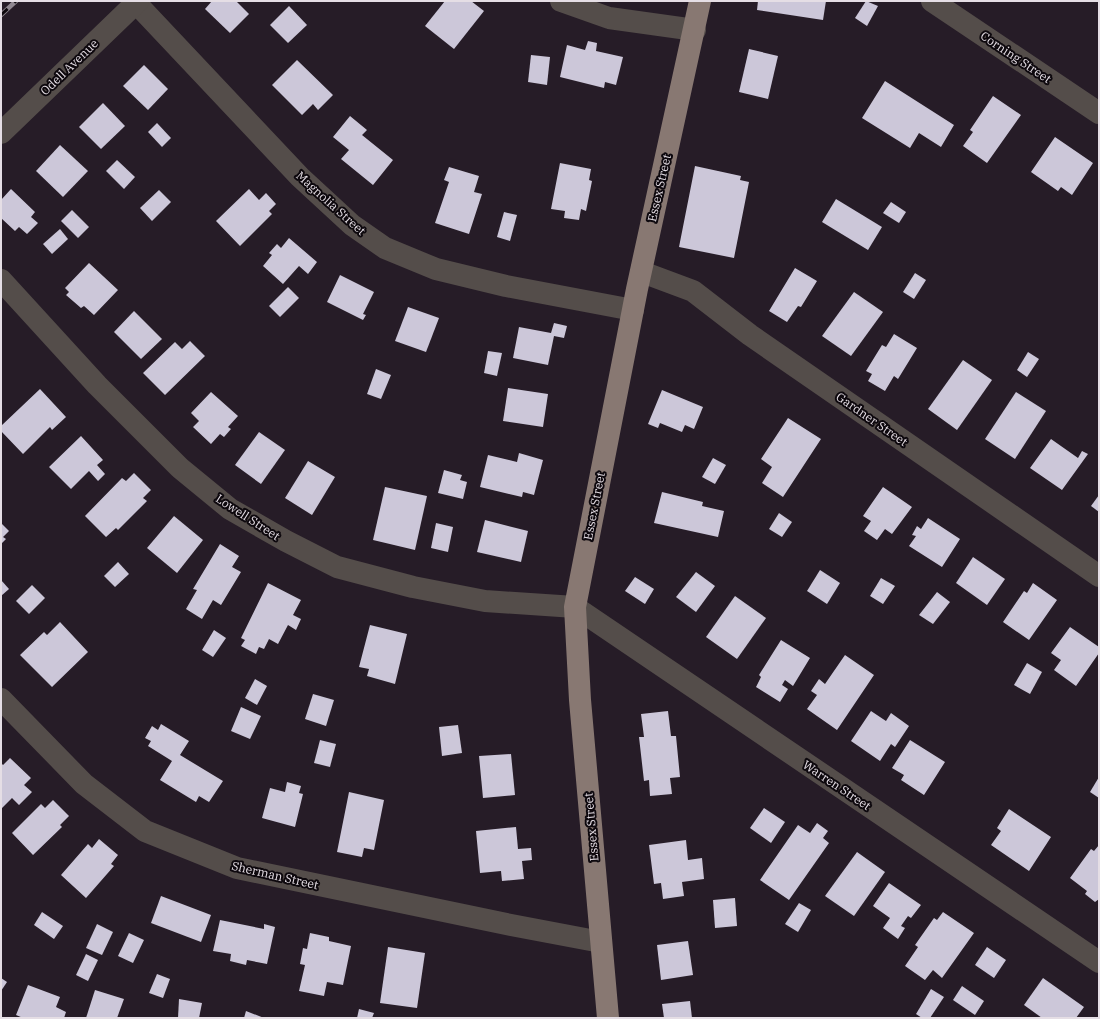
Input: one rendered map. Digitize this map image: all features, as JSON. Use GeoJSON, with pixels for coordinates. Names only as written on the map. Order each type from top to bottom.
{"type":"FeatureCollection","features":[{"type":"Feature","properties":{"kind":"main road","name":"Essex Street"},"geometry":{"type":"LineString","coordinates":[[608,1018],[580,700],[575,607],[633,310],[695,30],[700,1]]}},
{"type":"Feature","properties":{"kind":"street"},"geometry":{"type":"LineString","coordinates":[[561,1],[609,18],[695,30]]}},
{"type":"Feature","properties":{"kind":"street","name":"Corning Street"},"geometry":{"type":"LineString","coordinates":[[932,1],[1099,113]]}},
{"type":"Feature","properties":{"kind":"street","name":"Odell Avenue"},"geometry":{"type":"LineString","coordinates":[[1,133],[137,2]]}},
{"type":"Feature","properties":{"kind":"street","name":"Magnolia Street"},"geometry":{"type":"LineString","coordinates":[[137,2],[300,177],[352,225],[385,248],[436,269],[506,286],[633,310]]}},
{"type":"Feature","properties":{"kind":"street","name":"Gardner Street"},"geometry":{"type":"LineString","coordinates":[[642,272],[693,291],[750,335],[1099,576]]}},
{"type":"Feature","properties":{"kind":"street","name":"Lowell Street"},"geometry":{"type":"LineString","coordinates":[[1,280],[97,385],[180,468],[230,509],[286,541],[337,567],[413,587],[485,601],[575,607]]}},
{"type":"Feature","properties":{"kind":"street","name":"Warren Street"},"geometry":{"type":"LineString","coordinates":[[575,607],[1099,962]]}},
{"type":"Feature","properties":{"kind":"street","name":"Sherman Street"},"geometry":{"type":"LineString","coordinates":[[1,699],[84,784],[145,831],[196,853],[237,868],[511,925],[601,942]]}},
{"type":"Feature","properties":{"kind":"building"},"geometry":{"type":"Polygon","coordinates":[[[212,1],[236,1],[249,14],[230,33],[205,9],[212,1]]]}},
{"type":"Feature","properties":{"kind":"building"},"geometry":{"type":"Polygon","coordinates":[[[445,1],[471,1],[484,11],[454,49],[425,26],[445,1]]]}},
{"type":"Feature","properties":{"kind":"building"},"geometry":{"type":"Polygon","coordinates":[[[758,1],[826,1],[823,20],[757,10],[758,1]]]}},
{"type":"Feature","properties":{"kind":"building"},"geometry":{"type":"Polygon","coordinates":[[[866,1],[878,6],[867,26],[855,18],[866,1]]]}},
{"type":"Feature","properties":{"kind":"building"},"geometry":{"type":"Polygon","coordinates":[[[289,6],[307,25],[288,43],[270,25],[289,6]]]}},
{"type":"Feature","properties":{"kind":"building"},"geometry":{"type":"Polygon","coordinates":[[[588,41],[597,43],[596,51],[623,57],[616,85],[605,82],[604,88],[560,77],[567,45],[585,50],[588,41]]]}},
{"type":"Feature","properties":{"kind":"building"},"geometry":{"type":"Polygon","coordinates":[[[749,49],[778,56],[768,99],[739,92],[749,49]]]}},
{"type":"Feature","properties":{"kind":"building"},"geometry":{"type":"Polygon","coordinates":[[[531,55],[550,57],[547,85],[528,82],[531,55]]]}},
{"type":"Feature","properties":{"kind":"building"},"geometry":{"type":"Polygon","coordinates":[[[297,60],[333,95],[318,110],[313,104],[302,115],[272,85],[297,60]]]}},
{"type":"Feature","properties":{"kind":"building"},"geometry":{"type":"Polygon","coordinates":[[[144,65],[168,89],[148,110],[123,86],[144,65]]]}},
{"type":"Feature","properties":{"kind":"building"},"geometry":{"type":"Polygon","coordinates":[[[885,81],[954,125],[941,147],[919,133],[910,148],[862,118],[885,81]]]}},
{"type":"Feature","properties":{"kind":"building"},"geometry":{"type":"Polygon","coordinates":[[[993,96],[1021,115],[987,163],[963,146],[973,132],[970,130],[993,96]]]}},
{"type":"Feature","properties":{"kind":"building"},"geometry":{"type":"Polygon","coordinates":[[[103,103],[125,126],[101,149],[79,127],[103,103]]]}},
{"type":"Feature","properties":{"kind":"building"},"geometry":{"type":"Polygon","coordinates":[[[350,116],[367,130],[362,135],[393,160],[373,185],[341,159],[349,150],[333,137],[350,116]]]}},
{"type":"Feature","properties":{"kind":"building"},"geometry":{"type":"Polygon","coordinates":[[[157,123],[171,138],[162,147],[148,132],[157,123]]]}},
{"type":"Feature","properties":{"kind":"building"},"geometry":{"type":"Polygon","coordinates":[[[1055,137],[1093,163],[1072,195],[1061,187],[1058,191],[1031,172],[1055,137]]]}},
{"type":"Feature","properties":{"kind":"building"},"geometry":{"type":"Polygon","coordinates":[[[60,145],[88,171],[63,197],[36,171],[60,145]]]}},
{"type":"Feature","properties":{"kind":"building"},"geometry":{"type":"Polygon","coordinates":[[[117,160],[135,177],[124,189],[106,171],[117,160]]]}},
{"type":"Feature","properties":{"kind":"building"},"geometry":{"type":"Polygon","coordinates":[[[560,163],[591,169],[589,180],[592,181],[586,211],[581,209],[579,220],[564,218],[565,211],[551,209],[560,163]]]}},
{"type":"Feature","properties":{"kind":"building"},"geometry":{"type":"Polygon","coordinates":[[[695,166],[741,176],[740,180],[749,182],[734,258],[679,247],[695,166]]]}},
{"type":"Feature","properties":{"kind":"building"},"geometry":{"type":"Polygon","coordinates":[[[449,167],[479,176],[474,192],[482,194],[469,234],[435,223],[449,182],[444,180],[449,167]]]}},
{"type":"Feature","properties":{"kind":"building"},"geometry":{"type":"Polygon","coordinates":[[[11,189],[35,212],[31,217],[38,223],[27,234],[19,227],[15,231],[1,218],[1,200],[11,189]]]}},
{"type":"Feature","properties":{"kind":"building"},"geometry":{"type":"Polygon","coordinates":[[[249,189],[259,200],[266,193],[276,204],[269,211],[272,214],[240,246],[216,221],[249,189]]]}},
{"type":"Feature","properties":{"kind":"building"},"geometry":{"type":"Polygon","coordinates":[[[159,190],[171,202],[152,221],[140,208],[159,190]]]}},
{"type":"Feature","properties":{"kind":"building"},"geometry":{"type":"Polygon","coordinates":[[[836,199],[882,227],[868,250],[822,222],[836,199]]]}},
{"type":"Feature","properties":{"kind":"building"},"geometry":{"type":"Polygon","coordinates":[[[891,202],[906,212],[899,223],[883,213],[891,202]]]}},
{"type":"Feature","properties":{"kind":"building"},"geometry":{"type":"Polygon","coordinates":[[[72,210],[89,227],[78,238],[61,221],[72,210]]]}},
{"type":"Feature","properties":{"kind":"building"},"geometry":{"type":"Polygon","coordinates":[[[504,212],[517,215],[510,241],[497,237],[504,212]]]}},
{"type":"Feature","properties":{"kind":"building"},"geometry":{"type":"Polygon","coordinates":[[[60,229],[68,239],[52,254],[43,244],[60,229]]]}},
{"type":"Feature","properties":{"kind":"building"},"geometry":{"type":"Polygon","coordinates":[[[289,238],[317,262],[308,274],[299,266],[283,284],[263,266],[272,255],[269,253],[277,244],[281,248],[289,238]]]}},
{"type":"Feature","properties":{"kind":"building"},"geometry":{"type":"Polygon","coordinates":[[[89,263],[118,290],[94,315],[84,306],[81,308],[66,295],[69,292],[65,288],[89,263]]]}},
{"type":"Feature","properties":{"kind":"building"},"geometry":{"type":"Polygon","coordinates":[[[795,268],[817,281],[801,307],[798,306],[787,322],[769,311],[795,268]]]}},
{"type":"Feature","properties":{"kind":"building"},"geometry":{"type":"Polygon","coordinates":[[[915,273],[926,280],[914,299],[903,292],[915,273]]]}},
{"type":"Feature","properties":{"kind":"building"},"geometry":{"type":"Polygon","coordinates":[[[340,275],[374,292],[363,314],[366,315],[363,320],[327,302],[340,275]]]}},
{"type":"Feature","properties":{"kind":"building"},"geometry":{"type":"Polygon","coordinates":[[[288,287],[299,298],[280,317],[269,306],[288,287]]]}},
{"type":"Feature","properties":{"kind":"building"},"geometry":{"type":"Polygon","coordinates":[[[854,292],[883,312],[851,356],[822,336],[854,292]]]}},
{"type":"Feature","properties":{"kind":"building"},"geometry":{"type":"Polygon","coordinates":[[[408,307],[439,318],[426,352],[395,341],[408,307]]]}},
{"type":"Feature","properties":{"kind":"building"},"geometry":{"type":"Polygon","coordinates":[[[134,311],[162,339],[141,359],[114,332],[134,311]]]}},
{"type":"Feature","properties":{"kind":"building"},"geometry":{"type":"Polygon","coordinates":[[[554,323],[567,326],[564,338],[554,336],[548,365],[513,358],[519,327],[551,333],[554,323]]]}},
{"type":"Feature","properties":{"kind":"building"},"geometry":{"type":"Polygon","coordinates":[[[894,334],[917,348],[898,379],[894,376],[885,391],[868,381],[872,374],[866,371],[882,345],[886,347],[894,334]]]}},
{"type":"Feature","properties":{"kind":"building"},"geometry":{"type":"Polygon","coordinates":[[[190,341],[205,356],[165,395],[143,373],[175,342],[182,349],[190,341]]]}},
{"type":"Feature","properties":{"kind":"building"},"geometry":{"type":"Polygon","coordinates":[[[488,351],[502,353],[497,376],[484,373],[488,351]]]}},
{"type":"Feature","properties":{"kind":"building"},"geometry":{"type":"Polygon","coordinates":[[[1028,352],[1039,359],[1027,377],[1017,370],[1028,352]]]}},
{"type":"Feature","properties":{"kind":"building"},"geometry":{"type":"Polygon","coordinates":[[[963,360],[992,380],[957,430],[928,409],[963,360]]]}},
{"type":"Feature","properties":{"kind":"building"},"geometry":{"type":"Polygon","coordinates":[[[376,369],[391,375],[381,399],[367,394],[376,369]]]}},
{"type":"Feature","properties":{"kind":"building"},"geometry":{"type":"Polygon","coordinates":[[[508,388],[548,394],[543,427],[503,421],[508,388]]]}},
{"type":"Feature","properties":{"kind":"building"},"geometry":{"type":"Polygon","coordinates":[[[40,389],[66,417],[52,430],[50,427],[23,454],[1,431],[1,426],[40,389]]]}},
{"type":"Feature","properties":{"kind":"building"},"geometry":{"type":"Polygon","coordinates":[[[662,390],[703,407],[694,429],[685,425],[682,432],[660,423],[658,428],[648,424],[662,390]]]}},
{"type":"Feature","properties":{"kind":"building"},"geometry":{"type":"Polygon","coordinates":[[[211,392],[238,416],[228,427],[231,429],[224,437],[220,434],[211,444],[193,427],[199,421],[191,413],[211,392]]]}},
{"type":"Feature","properties":{"kind":"building"},"geometry":{"type":"Polygon","coordinates":[[[1016,392],[1046,411],[1015,459],[985,439],[1016,392]]]}},
{"type":"Feature","properties":{"kind":"building"},"geometry":{"type":"Polygon","coordinates":[[[788,418],[821,439],[783,497],[762,483],[772,467],[761,459],[788,418]]]}},
{"type":"Feature","properties":{"kind":"building"},"geometry":{"type":"Polygon","coordinates":[[[259,432],[285,450],[261,484],[235,465],[259,432]]]}},
{"type":"Feature","properties":{"kind":"building"},"geometry":{"type":"Polygon","coordinates":[[[81,436],[103,460],[97,465],[105,474],[98,481],[89,471],[71,489],[49,467],[81,436]]]}},
{"type":"Feature","properties":{"kind":"building"},"geometry":{"type":"Polygon","coordinates":[[[1051,439],[1078,458],[1082,451],[1088,454],[1062,490],[1030,468],[1051,439]]]}},
{"type":"Feature","properties":{"kind":"building"},"geometry":{"type":"Polygon","coordinates":[[[519,453],[543,460],[534,495],[523,492],[522,497],[480,487],[488,455],[517,462],[519,453]]]}},
{"type":"Feature","properties":{"kind":"building"},"geometry":{"type":"Polygon","coordinates":[[[713,458],[726,465],[715,484],[702,477],[713,458]]]}},
{"type":"Feature","properties":{"kind":"building"},"geometry":{"type":"Polygon","coordinates":[[[308,461],[335,477],[312,515],[285,498],[308,461]]]}},
{"type":"Feature","properties":{"kind":"building"},"geometry":{"type":"Polygon","coordinates":[[[444,470],[462,475],[460,480],[467,482],[463,499],[438,493],[444,470]]]}},
{"type":"Feature","properties":{"kind":"building"},"geometry":{"type":"Polygon","coordinates":[[[134,473],[151,490],[143,498],[147,501],[118,530],[116,528],[106,537],[85,516],[122,478],[126,481],[134,473]]]}},
{"type":"Feature","properties":{"kind":"building"},"geometry":{"type":"Polygon","coordinates":[[[385,487],[427,496],[415,550],[373,540],[385,487]]]}},
{"type":"Feature","properties":{"kind":"building"},"geometry":{"type":"Polygon","coordinates":[[[883,487],[912,507],[892,534],[885,529],[877,540],[864,531],[871,521],[863,516],[883,487]]]}},
{"type":"Feature","properties":{"kind":"building"},"geometry":{"type":"Polygon","coordinates":[[[662,492],[703,502],[702,506],[724,511],[718,537],[654,523],[662,492]]]}},
{"type":"Feature","properties":{"kind":"building"},"geometry":{"type":"Polygon","coordinates":[[[1099,495],[1099,512],[1091,506],[1099,495]]]}},
{"type":"Feature","properties":{"kind":"building"},"geometry":{"type":"Polygon","coordinates":[[[779,513],[792,522],[782,537],[769,529],[779,513]]]}},
{"type":"Feature","properties":{"kind":"building"},"geometry":{"type":"Polygon","coordinates":[[[174,516],[203,540],[177,573],[147,548],[174,516]]]}},
{"type":"Feature","properties":{"kind":"building"},"geometry":{"type":"Polygon","coordinates":[[[928,518],[960,539],[942,567],[909,546],[916,536],[912,535],[917,526],[921,529],[928,518]]]}},
{"type":"Feature","properties":{"kind":"building"},"geometry":{"type":"Polygon","coordinates":[[[485,520],[528,531],[521,562],[477,552],[485,520]]]}},
{"type":"Feature","properties":{"kind":"building"},"geometry":{"type":"Polygon","coordinates":[[[1,523],[9,531],[3,537],[6,539],[1,544],[1,523]]]}},
{"type":"Feature","properties":{"kind":"building"},"geometry":{"type":"Polygon","coordinates":[[[436,523],[453,527],[448,552],[431,548],[436,523]]]}},
{"type":"Feature","properties":{"kind":"building"},"geometry":{"type":"Polygon","coordinates":[[[220,544],[239,556],[232,567],[241,572],[221,605],[213,600],[202,619],[186,609],[197,590],[193,589],[220,544]]]}},
{"type":"Feature","properties":{"kind":"building"},"geometry":{"type":"Polygon","coordinates":[[[973,557],[1005,579],[987,605],[956,583],[973,557]]]}},
{"type":"Feature","properties":{"kind":"building"},"geometry":{"type":"Polygon","coordinates":[[[118,562],[129,574],[115,587],[104,576],[118,562]]]}},
{"type":"Feature","properties":{"kind":"building"},"geometry":{"type":"Polygon","coordinates":[[[820,570],[840,583],[827,604],[807,591],[820,570]]]}},
{"type":"Feature","properties":{"kind":"building"},"geometry":{"type":"Polygon","coordinates":[[[696,572],[715,586],[696,612],[676,597],[696,572]]]}},
{"type":"Feature","properties":{"kind":"building"},"geometry":{"type":"Polygon","coordinates":[[[635,577],[654,589],[645,604],[625,591],[635,577]]]}},
{"type":"Feature","properties":{"kind":"building"},"geometry":{"type":"Polygon","coordinates":[[[881,578],[895,586],[883,604],[870,596],[881,578]]]}},
{"type":"Feature","properties":{"kind":"building"},"geometry":{"type":"Polygon","coordinates":[[[1,580],[9,589],[1,596],[1,580]]]}},
{"type":"Feature","properties":{"kind":"building"},"geometry":{"type":"Polygon","coordinates":[[[268,583],[301,600],[293,615],[301,619],[296,630],[288,625],[278,644],[269,639],[264,649],[259,647],[256,654],[241,646],[245,640],[241,638],[268,583]]]}},
{"type":"Feature","properties":{"kind":"building"},"geometry":{"type":"Polygon","coordinates":[[[1033,583],[1057,600],[1029,640],[1003,622],[1024,591],[1027,593],[1033,583]]]}},
{"type":"Feature","properties":{"kind":"building"},"geometry":{"type":"Polygon","coordinates":[[[32,585],[45,598],[29,614],[16,601],[32,585]]]}},
{"type":"Feature","properties":{"kind":"building"},"geometry":{"type":"Polygon","coordinates":[[[937,592],[950,602],[933,624],[919,615],[937,592]]]}},
{"type":"Feature","properties":{"kind":"building"},"geometry":{"type":"Polygon","coordinates":[[[735,596],[766,618],[737,659],[706,637],[735,596]]]}},
{"type":"Feature","properties":{"kind":"building"},"geometry":{"type":"Polygon","coordinates":[[[60,622],[88,652],[52,687],[20,655],[44,632],[47,635],[60,622]]]}},
{"type":"Feature","properties":{"kind":"building"},"geometry":{"type":"Polygon","coordinates":[[[370,625],[407,634],[395,684],[367,676],[369,669],[359,667],[370,625]]]}},
{"type":"Feature","properties":{"kind":"building"},"geometry":{"type":"Polygon","coordinates":[[[1070,627],[1099,647],[1099,653],[1076,686],[1054,670],[1061,660],[1051,653],[1070,627]]]}},
{"type":"Feature","properties":{"kind":"building"},"geometry":{"type":"Polygon","coordinates":[[[214,630],[226,638],[213,657],[202,650],[214,630]]]}},
{"type":"Feature","properties":{"kind":"building"},"geometry":{"type":"Polygon","coordinates":[[[781,640],[810,658],[793,686],[785,680],[782,685],[788,689],[780,702],[756,687],[761,677],[759,675],[781,640]]]}},
{"type":"Feature","properties":{"kind":"building"},"geometry":{"type":"Polygon","coordinates":[[[845,655],[874,675],[837,730],[807,709],[817,695],[811,691],[819,679],[825,684],[845,655]]]}},
{"type":"Feature","properties":{"kind":"building"},"geometry":{"type":"Polygon","coordinates":[[[1027,663],[1042,672],[1030,694],[1014,685],[1027,663]]]}},
{"type":"Feature","properties":{"kind":"building"},"geometry":{"type":"Polygon","coordinates":[[[255,679],[267,686],[257,705],[245,698],[255,679]]]}},
{"type":"Feature","properties":{"kind":"building"},"geometry":{"type":"Polygon","coordinates":[[[313,694],[334,700],[326,726],[305,719],[313,694]]]}},
{"type":"Feature","properties":{"kind":"building"},"geometry":{"type":"Polygon","coordinates":[[[241,707],[261,716],[250,739],[231,731],[241,707]]]}},
{"type":"Feature","properties":{"kind":"building"},"geometry":{"type":"Polygon","coordinates":[[[668,711],[671,736],[676,736],[680,777],[670,778],[672,794],[650,796],[649,780],[644,781],[639,737],[644,737],[641,714],[668,711]]]}},
{"type":"Feature","properties":{"kind":"building"},"geometry":{"type":"Polygon","coordinates":[[[871,711],[886,721],[891,713],[909,726],[895,747],[891,744],[880,761],[851,741],[871,711]]]}},
{"type":"Feature","properties":{"kind":"building"},"geometry":{"type":"Polygon","coordinates":[[[161,724],[189,741],[180,755],[223,781],[209,802],[199,796],[196,802],[160,780],[172,761],[148,746],[151,741],[145,738],[152,726],[158,730],[161,724]]]}},
{"type":"Feature","properties":{"kind":"building"},"geometry":{"type":"Polygon","coordinates":[[[458,725],[462,753],[442,756],[439,727],[458,725]]]}},
{"type":"Feature","properties":{"kind":"building"},"geometry":{"type":"Polygon","coordinates":[[[320,740],[336,744],[330,767],[314,763],[320,740]]]}},
{"type":"Feature","properties":{"kind":"building"},"geometry":{"type":"Polygon","coordinates":[[[910,740],[945,762],[924,795],[901,780],[904,775],[892,768],[910,740]]]}},
{"type":"Feature","properties":{"kind":"building"},"geometry":{"type":"Polygon","coordinates":[[[511,754],[515,795],[483,798],[479,756],[511,754]]]}},
{"type":"Feature","properties":{"kind":"building"},"geometry":{"type":"Polygon","coordinates":[[[10,758],[31,778],[24,785],[32,792],[19,805],[12,798],[1,809],[1,763],[3,765],[10,758]]]}},
{"type":"Feature","properties":{"kind":"building"},"geometry":{"type":"Polygon","coordinates":[[[1099,777],[1099,798],[1090,792],[1099,777]]]}},
{"type":"Feature","properties":{"kind":"building"},"geometry":{"type":"Polygon","coordinates":[[[287,782],[301,786],[299,793],[303,794],[295,827],[262,818],[270,788],[285,792],[287,782]]]}},
{"type":"Feature","properties":{"kind":"building"},"geometry":{"type":"Polygon","coordinates":[[[349,792],[384,800],[374,850],[364,848],[362,857],[337,852],[349,792]]]}},
{"type":"Feature","properties":{"kind":"building"},"geometry":{"type":"Polygon","coordinates":[[[53,800],[69,816],[60,825],[62,827],[33,855],[12,833],[41,804],[45,808],[53,800]]]}},
{"type":"Feature","properties":{"kind":"building"},"geometry":{"type":"Polygon","coordinates":[[[764,808],[785,822],[771,843],[750,828],[764,808]]]}},
{"type":"Feature","properties":{"kind":"building"},"geometry":{"type":"Polygon","coordinates":[[[1009,809],[1051,837],[1029,871],[991,845],[1001,831],[997,828],[1009,809]]]}},
{"type":"Feature","properties":{"kind":"building"},"geometry":{"type":"Polygon","coordinates":[[[817,823],[828,831],[823,838],[829,843],[789,900],[760,880],[798,825],[810,833],[817,823]]]}},
{"type":"Feature","properties":{"kind":"building"},"geometry":{"type":"Polygon","coordinates":[[[516,827],[518,849],[531,848],[532,860],[522,861],[524,879],[502,881],[501,871],[480,873],[476,831],[516,827]]]}},
{"type":"Feature","properties":{"kind":"building"},"geometry":{"type":"Polygon","coordinates":[[[99,839],[118,855],[111,864],[114,866],[86,898],[61,875],[88,844],[92,848],[99,839]]]}},
{"type":"Feature","properties":{"kind":"building"},"geometry":{"type":"Polygon","coordinates":[[[686,840],[688,860],[702,858],[704,879],[682,882],[684,896],[663,899],[661,883],[654,884],[649,845],[686,840]]]}},
{"type":"Feature","properties":{"kind":"building"},"geometry":{"type":"Polygon","coordinates":[[[1099,845],[1099,899],[1095,902],[1085,894],[1087,891],[1070,878],[1091,849],[1094,851],[1099,845]]]}},
{"type":"Feature","properties":{"kind":"building"},"geometry":{"type":"Polygon","coordinates":[[[857,852],[885,872],[854,916],[825,896],[857,852]]]}},
{"type":"Feature","properties":{"kind":"building"},"geometry":{"type":"Polygon","coordinates":[[[889,883],[921,905],[911,918],[908,916],[901,926],[905,928],[898,939],[883,928],[890,918],[873,906],[889,883]]]}},
{"type":"Feature","properties":{"kind":"building"},"geometry":{"type":"Polygon","coordinates":[[[161,896],[211,915],[201,942],[151,923],[161,896]]]}},
{"type":"Feature","properties":{"kind":"building"},"geometry":{"type":"Polygon","coordinates":[[[735,898],[737,926],[715,928],[713,900],[735,898]]]}},
{"type":"Feature","properties":{"kind":"building"},"geometry":{"type":"Polygon","coordinates":[[[799,903],[811,910],[798,932],[785,924],[799,903]]]}},
{"type":"Feature","properties":{"kind":"building"},"geometry":{"type":"Polygon","coordinates":[[[42,912],[63,926],[54,939],[34,925],[42,912]]]}},
{"type":"Feature","properties":{"kind":"building"},"geometry":{"type":"Polygon","coordinates":[[[943,912],[974,933],[942,978],[933,970],[925,980],[905,966],[918,947],[915,945],[934,918],[937,920],[943,912]]]}},
{"type":"Feature","properties":{"kind":"building"},"geometry":{"type":"Polygon","coordinates":[[[220,920],[264,929],[264,924],[275,927],[267,964],[247,960],[246,965],[230,961],[231,954],[213,951],[220,920]]]}},
{"type":"Feature","properties":{"kind":"building"},"geometry":{"type":"Polygon","coordinates":[[[97,924],[113,932],[102,955],[86,948],[97,924]]]}},
{"type":"Feature","properties":{"kind":"building"},"geometry":{"type":"Polygon","coordinates":[[[129,933],[144,940],[133,963],[118,956],[129,933]]]}},
{"type":"Feature","properties":{"kind":"building"},"geometry":{"type":"Polygon","coordinates":[[[310,933],[329,937],[329,941],[351,946],[343,985],[327,982],[324,996],[299,991],[305,965],[300,964],[303,948],[307,949],[310,933]]]}},
{"type":"Feature","properties":{"kind":"building"},"geometry":{"type":"Polygon","coordinates":[[[688,941],[693,975],[661,980],[657,945],[688,941]]]}},
{"type":"Feature","properties":{"kind":"building"},"geometry":{"type":"Polygon","coordinates":[[[388,947],[425,953],[417,1008],[380,1003],[388,947]]]}},
{"type":"Feature","properties":{"kind":"building"},"geometry":{"type":"Polygon","coordinates":[[[987,947],[1006,960],[994,978],[975,965],[987,947]]]}},
{"type":"Feature","properties":{"kind":"building"},"geometry":{"type":"Polygon","coordinates":[[[86,954],[98,960],[88,981],[76,975],[86,954]]]}},
{"type":"Feature","properties":{"kind":"building"},"geometry":{"type":"Polygon","coordinates":[[[157,974],[170,979],[163,998],[149,993],[157,974]]]}},
{"type":"Feature","properties":{"kind":"building"},"geometry":{"type":"Polygon","coordinates":[[[1,978],[7,982],[1,991],[1,978]]]}},
{"type":"Feature","properties":{"kind":"building"},"geometry":{"type":"Polygon","coordinates":[[[1043,978],[1084,1007],[1076,1018],[1042,1018],[1024,1005],[1043,978]]]}},
{"type":"Feature","properties":{"kind":"building"},"geometry":{"type":"Polygon","coordinates":[[[28,985],[60,997],[56,1007],[66,1012],[64,1018],[23,1018],[16,1015],[28,985]]]}},
{"type":"Feature","properties":{"kind":"building"},"geometry":{"type":"Polygon","coordinates":[[[962,986],[984,1001],[975,1015],[953,1000],[962,986]]]}},
{"type":"Feature","properties":{"kind":"building"},"geometry":{"type":"Polygon","coordinates":[[[931,989],[944,997],[930,1018],[922,1018],[916,1014],[931,989]]]}},
{"type":"Feature","properties":{"kind":"building"},"geometry":{"type":"Polygon","coordinates":[[[95,990],[124,999],[117,1018],[86,1018],[95,990]]]}},
{"type":"Feature","properties":{"kind":"building"},"geometry":{"type":"Polygon","coordinates":[[[179,999],[202,1003],[199,1018],[178,1018],[179,999]]]}},
{"type":"Feature","properties":{"kind":"building"},"geometry":{"type":"Polygon","coordinates":[[[690,1001],[692,1018],[664,1018],[662,1004],[690,1001]]]}},
{"type":"Feature","properties":{"kind":"building"},"geometry":{"type":"Polygon","coordinates":[[[359,1009],[374,1013],[372,1018],[357,1018],[359,1009]]]}},
{"type":"Feature","properties":{"kind":"building"},"geometry":{"type":"Polygon","coordinates":[[[246,1011],[264,1018],[244,1018],[246,1011]]]}},
{"type":"Feature","properties":{"kind":"railway"},"geometry":{"type":"LineString","coordinates":[[1,15],[16,1]]}}]}
